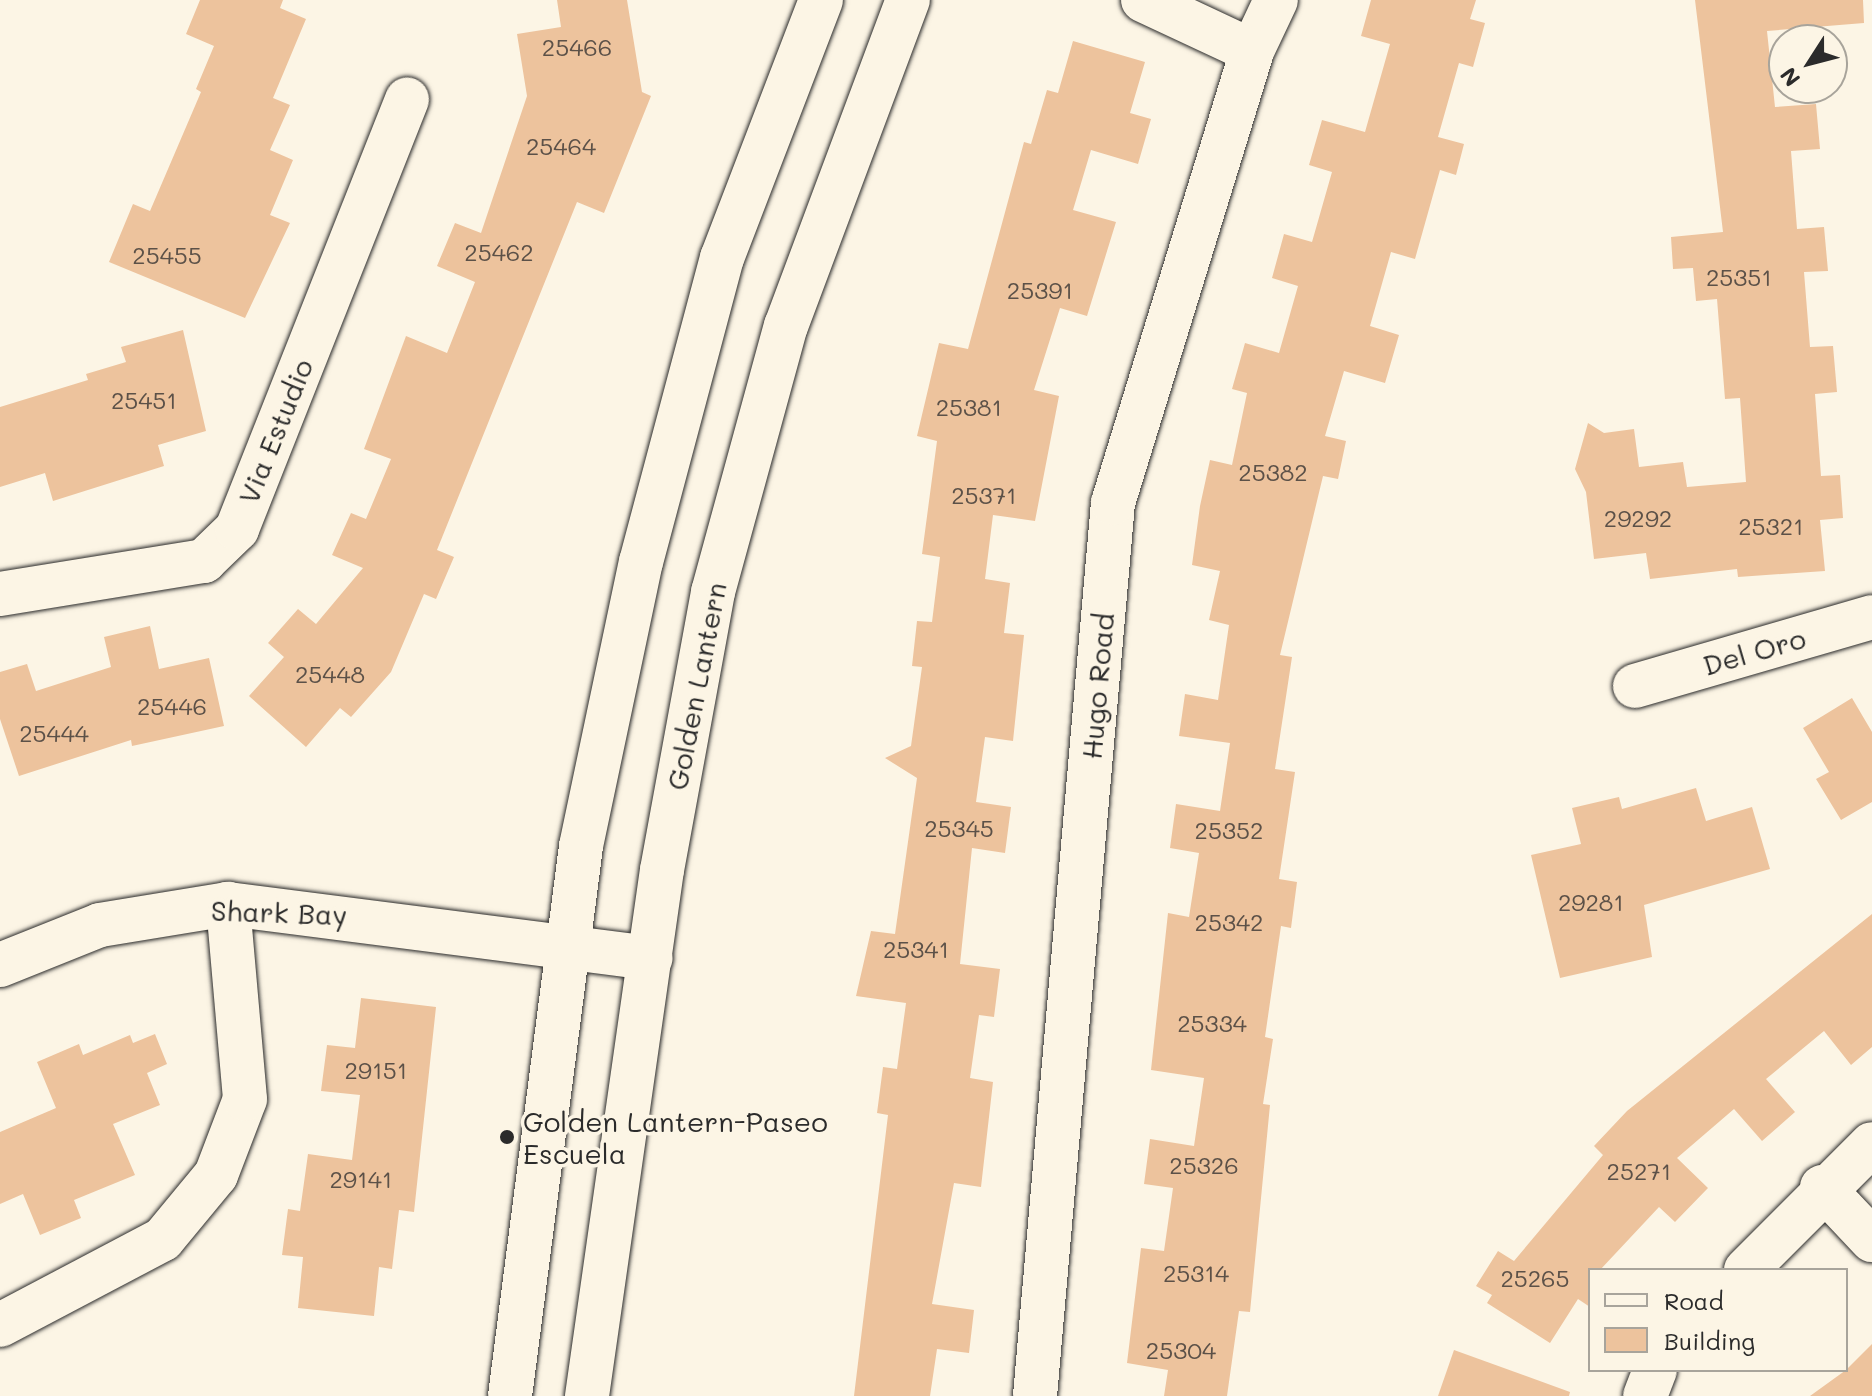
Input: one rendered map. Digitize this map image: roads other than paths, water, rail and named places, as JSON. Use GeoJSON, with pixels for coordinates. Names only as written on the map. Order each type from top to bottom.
{"type":"FeatureCollection","features":[{"type":"Feature","properties":{"kind":"street"},"geometry":{"type":"LineString","coordinates":[[510,1396],[566,942],[605,726],[677,415],[722,258],[821,0]]}},
{"type":"Feature","properties":{"kind":"street","name":"Golden Lantern"},"geometry":{"type":"LineString","coordinates":[[587,1396],[684,739],[743,474],[836,182],[908,0]]}},
{"type":"Feature","properties":{"kind":"street"},"geometry":{"type":"LineString","coordinates":[[1143,0],[1252,51]]}},
{"type":"Feature","properties":{"kind":"street","name":"Hugo Road"},"geometry":{"type":"LineString","coordinates":[[1035,1396],[1113,503],[1252,51],[1276,0]]}},
{"type":"Feature","properties":{"kind":"street","name":"Via Estudio"},"geometry":{"type":"LineString","coordinates":[[0,594],[204,561],[237,529],[407,99]]}},
{"type":"Feature","properties":{"kind":"street","name":"Del Oro"},"geometry":{"type":"LineString","coordinates":[[1635,686],[1872,617]]}},
{"type":"Feature","properties":{"kind":"street"},"geometry":{"type":"LineString","coordinates":[[0,1325],[163,1239],[216,1175],[245,1099],[228,904]]}},
{"type":"Feature","properties":{"kind":"street","name":"Shark Bay"},"geometry":{"type":"LineString","coordinates":[[0,965],[100,925],[228,904],[566,942],[651,958]]}},
{"type":"Feature","properties":{"kind":"street"},"geometry":{"type":"LineString","coordinates":[[1748,1268],[1822,1187],[1872,1144]]}},
{"type":"Feature","properties":{"kind":"street"},"geometry":{"type":"LineString","coordinates":[[1822,1187],[1872,1240]]}},
{"type":"Feature","properties":{"kind":"street"},"geometry":{"type":"LineString","coordinates":[[1645,1396],[1654,1372]]}},
{"type":"Feature","properties":{"kind":"place","name":"Golden Lantern-Paseo Escuela"},"geometry":{"type":"Point","coordinates":[507,1137]}}]}
